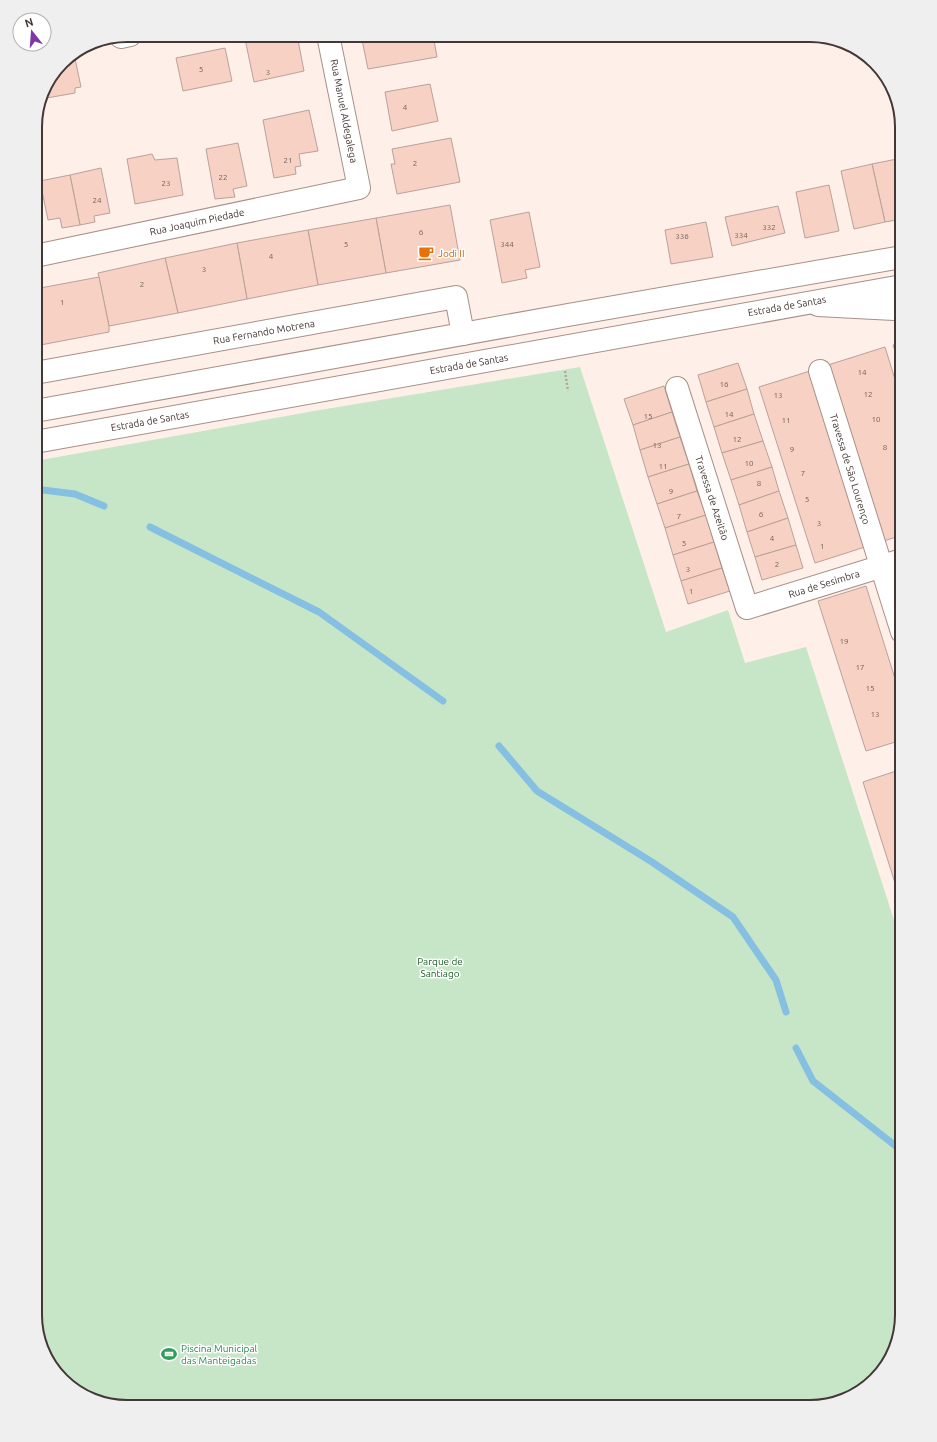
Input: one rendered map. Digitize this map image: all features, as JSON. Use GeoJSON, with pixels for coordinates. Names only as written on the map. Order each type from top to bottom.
{"type":"FeatureCollection","features":[{"type":"Feature","properties":{"kind":"main road","name":"Rua Manuel Aldegalega"},"geometry":{"type":"LineString","coordinates":[[329,42],[359,188]]}},
{"type":"Feature","properties":{"kind":"main road","name":"Rua Joaquim Piedade"},"geometry":{"type":"LineString","coordinates":[[42,255],[359,188]]}},
{"type":"Feature","properties":{"kind":"main road"},"geometry":{"type":"LineString","coordinates":[[42,410],[895,258]]}},
{"type":"Feature","properties":{"kind":"main road","name":"Estrada de Santas"},"geometry":{"type":"LineString","coordinates":[[42,441],[895,287]]}},
{"type":"Feature","properties":{"kind":"main road","name":"Rua Fernando Motrena"},"geometry":{"type":"LineString","coordinates":[[42,372],[456,297],[462,334]]}},
{"type":"Feature","properties":{"kind":"main road"},"geometry":{"type":"LineString","coordinates":[[799,304],[895,309]]}},
{"type":"Feature","properties":{"kind":"main road","name":"Travessa de São Lourenço"},"geometry":{"type":"LineString","coordinates":[[820,371],[895,610]]}},
{"type":"Feature","properties":{"kind":"main road","name":"Travessa de Azeitão"},"geometry":{"type":"LineString","coordinates":[[677,388],[747,608]]}},
{"type":"Feature","properties":{"kind":"main road","name":"Rua de Sesimbra"},"geometry":{"type":"LineString","coordinates":[[747,608],[895,562]]}},
{"type":"Feature","properties":{"kind":"green space","name":"Parque de Santiago"},"geometry":{"type":"Polygon","coordinates":[[[580,367],[666,632],[728,610],[745,663],[806,647],[895,923],[894,1326],[889,1347],[884,1357],[870,1375],[852,1389],[832,1397],[810,1400],[122,1400],[105,1397],[85,1389],[67,1375],[53,1357],[45,1337],[42,1315],[42,460],[314,411],[580,367]]]}},
{"type":"Feature","properties":{"kind":"building"},"geometry":{"type":"Polygon","coordinates":[[[246,42],[298,42],[304,71],[254,82],[246,42]]]}},
{"type":"Feature","properties":{"kind":"building"},"geometry":{"type":"Polygon","coordinates":[[[362,42],[434,42],[437,57],[368,69],[362,42]]]}},
{"type":"Feature","properties":{"kind":"building"},"geometry":{"type":"Polygon","coordinates":[[[225,48],[232,81],[183,91],[176,58],[225,48]]]}},
{"type":"Feature","properties":{"kind":"building"},"geometry":{"type":"Polygon","coordinates":[[[75,60],[81,87],[75,88],[75,93],[47,98],[56,80],[75,60]]]}},
{"type":"Feature","properties":{"kind":"building"},"geometry":{"type":"Polygon","coordinates":[[[430,84],[438,121],[392,131],[385,92],[430,84]]]}},
{"type":"Feature","properties":{"kind":"building"},"geometry":{"type":"Polygon","coordinates":[[[309,110],[318,151],[299,154],[301,166],[295,167],[296,174],[274,178],[263,120],[309,110]]]}},
{"type":"Feature","properties":{"kind":"building"},"geometry":{"type":"Polygon","coordinates":[[[451,138],[460,182],[397,194],[391,164],[395,164],[392,149],[451,138]]]}},
{"type":"Feature","properties":{"kind":"building"},"geometry":{"type":"Polygon","coordinates":[[[238,143],[247,186],[233,189],[235,197],[215,199],[206,149],[238,143]]]}},
{"type":"Feature","properties":{"kind":"building"},"geometry":{"type":"Polygon","coordinates":[[[152,154],[155,160],[177,158],[183,195],[135,204],[127,159],[152,154]]]}},
{"type":"Feature","properties":{"kind":"building"},"geometry":{"type":"Polygon","coordinates":[[[895,159],[895,220],[885,222],[872,164],[895,159]]]}},
{"type":"Feature","properties":{"kind":"building"},"geometry":{"type":"Polygon","coordinates":[[[872,164],[885,222],[854,229],[841,171],[872,164]]]}},
{"type":"Feature","properties":{"kind":"building"},"geometry":{"type":"Polygon","coordinates":[[[101,168],[110,213],[94,216],[95,222],[80,225],[70,175],[101,168]]]}},
{"type":"Feature","properties":{"kind":"building"},"geometry":{"type":"Polygon","coordinates":[[[70,175],[80,225],[62,228],[60,218],[48,220],[42,191],[42,181],[70,175]]]}},
{"type":"Feature","properties":{"kind":"building"},"geometry":{"type":"Polygon","coordinates":[[[829,185],[839,231],[805,238],[796,192],[829,185]]]}},
{"type":"Feature","properties":{"kind":"building"},"geometry":{"type":"Polygon","coordinates":[[[450,205],[460,260],[386,273],[376,218],[450,205]]]}},
{"type":"Feature","properties":{"kind":"building"},"geometry":{"type":"Polygon","coordinates":[[[778,206],[785,233],[732,246],[725,217],[778,206]]]}},
{"type":"Feature","properties":{"kind":"building"},"geometry":{"type":"Polygon","coordinates":[[[529,212],[540,267],[525,270],[527,278],[502,283],[490,220],[529,212]]]}},
{"type":"Feature","properties":{"kind":"building"},"geometry":{"type":"Polygon","coordinates":[[[376,218],[386,273],[318,285],[308,230],[376,218]]]}},
{"type":"Feature","properties":{"kind":"building"},"geometry":{"type":"Polygon","coordinates":[[[706,222],[713,257],[671,264],[665,230],[706,222]]]}},
{"type":"Feature","properties":{"kind":"building"},"geometry":{"type":"Polygon","coordinates":[[[308,230],[318,285],[247,299],[237,243],[308,230]]]}},
{"type":"Feature","properties":{"kind":"building"},"geometry":{"type":"Polygon","coordinates":[[[237,243],[247,299],[178,313],[165,258],[237,243]]]}},
{"type":"Feature","properties":{"kind":"building"},"geometry":{"type":"Polygon","coordinates":[[[165,258],[178,313],[109,326],[98,273],[165,258]]]}},
{"type":"Feature","properties":{"kind":"building"},"geometry":{"type":"Polygon","coordinates":[[[99,277],[109,332],[42,345],[42,288],[99,277]]]}},
{"type":"Feature","properties":{"kind":"building"},"geometry":{"type":"Polygon","coordinates":[[[885,347],[895,379],[895,537],[884,541],[828,365],[885,347]]]}},
{"type":"Feature","properties":{"kind":"building"},"geometry":{"type":"Polygon","coordinates":[[[738,363],[747,389],[706,402],[698,375],[738,363]]]}},
{"type":"Feature","properties":{"kind":"building"},"geometry":{"type":"Polygon","coordinates":[[[810,371],[865,547],[815,563],[759,387],[810,371]]]}},
{"type":"Feature","properties":{"kind":"building"},"geometry":{"type":"Polygon","coordinates":[[[664,386],[672,412],[633,425],[624,399],[664,386]]]}},
{"type":"Feature","properties":{"kind":"building"},"geometry":{"type":"Polygon","coordinates":[[[747,389],[754,414],[714,427],[706,402],[747,389]]]}},
{"type":"Feature","properties":{"kind":"building"},"geometry":{"type":"Polygon","coordinates":[[[672,412],[680,437],[640,450],[633,425],[672,412]]]}},
{"type":"Feature","properties":{"kind":"building"},"geometry":{"type":"Polygon","coordinates":[[[754,414],[763,441],[722,453],[714,427],[754,414]]]}},
{"type":"Feature","properties":{"kind":"building"},"geometry":{"type":"Polygon","coordinates":[[[680,437],[689,464],[648,477],[640,450],[680,437]]]}},
{"type":"Feature","properties":{"kind":"building"},"geometry":{"type":"Polygon","coordinates":[[[763,441],[772,467],[731,480],[722,453],[763,441]]]}},
{"type":"Feature","properties":{"kind":"building"},"geometry":{"type":"Polygon","coordinates":[[[689,464],[697,491],[657,504],[648,477],[689,464]]]}},
{"type":"Feature","properties":{"kind":"building"},"geometry":{"type":"Polygon","coordinates":[[[772,467],[779,491],[739,505],[731,480],[772,467]]]}},
{"type":"Feature","properties":{"kind":"building"},"geometry":{"type":"Polygon","coordinates":[[[697,491],[706,515],[665,528],[657,504],[697,491]]]}},
{"type":"Feature","properties":{"kind":"building"},"geometry":{"type":"Polygon","coordinates":[[[779,491],[788,518],[747,532],[739,505],[779,491]]]}},
{"type":"Feature","properties":{"kind":"building"},"geometry":{"type":"Polygon","coordinates":[[[706,515],[714,542],[673,555],[665,528],[706,515]]]}},
{"type":"Feature","properties":{"kind":"building"},"geometry":{"type":"Polygon","coordinates":[[[788,518],[796,545],[755,557],[747,532],[788,518]]]}},
{"type":"Feature","properties":{"kind":"building"},"geometry":{"type":"Polygon","coordinates":[[[714,542],[722,568],[681,581],[673,555],[714,542]]]}},
{"type":"Feature","properties":{"kind":"building"},"geometry":{"type":"Polygon","coordinates":[[[796,545],[803,568],[762,580],[755,557],[796,545]]]}},
{"type":"Feature","properties":{"kind":"building"},"geometry":{"type":"Polygon","coordinates":[[[722,568],[730,591],[688,604],[681,581],[722,568]]]}},
{"type":"Feature","properties":{"kind":"building"},"geometry":{"type":"Polygon","coordinates":[[[866,586],[895,679],[895,742],[866,751],[818,601],[866,586]]]}},
{"type":"Feature","properties":{"kind":"building"},"geometry":{"type":"Polygon","coordinates":[[[895,771],[895,883],[863,782],[895,771]]]}},
{"type":"Feature","properties":{"kind":"waterway"},"geometry":{"type":"LineString","coordinates":[[42,490],[75,494],[104,506]]}},
{"type":"Feature","properties":{"kind":"waterway"},"geometry":{"type":"LineString","coordinates":[[150,527],[319,612],[443,701]]}},
{"type":"Feature","properties":{"kind":"waterway"},"geometry":{"type":"LineString","coordinates":[[499,746],[537,791],[652,862],[733,917],[776,980],[786,1012]]}},
{"type":"Feature","properties":{"kind":"waterway"},"geometry":{"type":"LineString","coordinates":[[796,1048],[813,1081],[895,1145]]}},
{"type":"Feature","properties":{"kind":"place","name":"Jodi II"},"geometry":{"type":"Point","coordinates":[426,253]}},
{"type":"Feature","properties":{"kind":"place","name":"Piscina Municipal das Manteigadas"},"geometry":{"type":"Point","coordinates":[169,1354]}}]}
